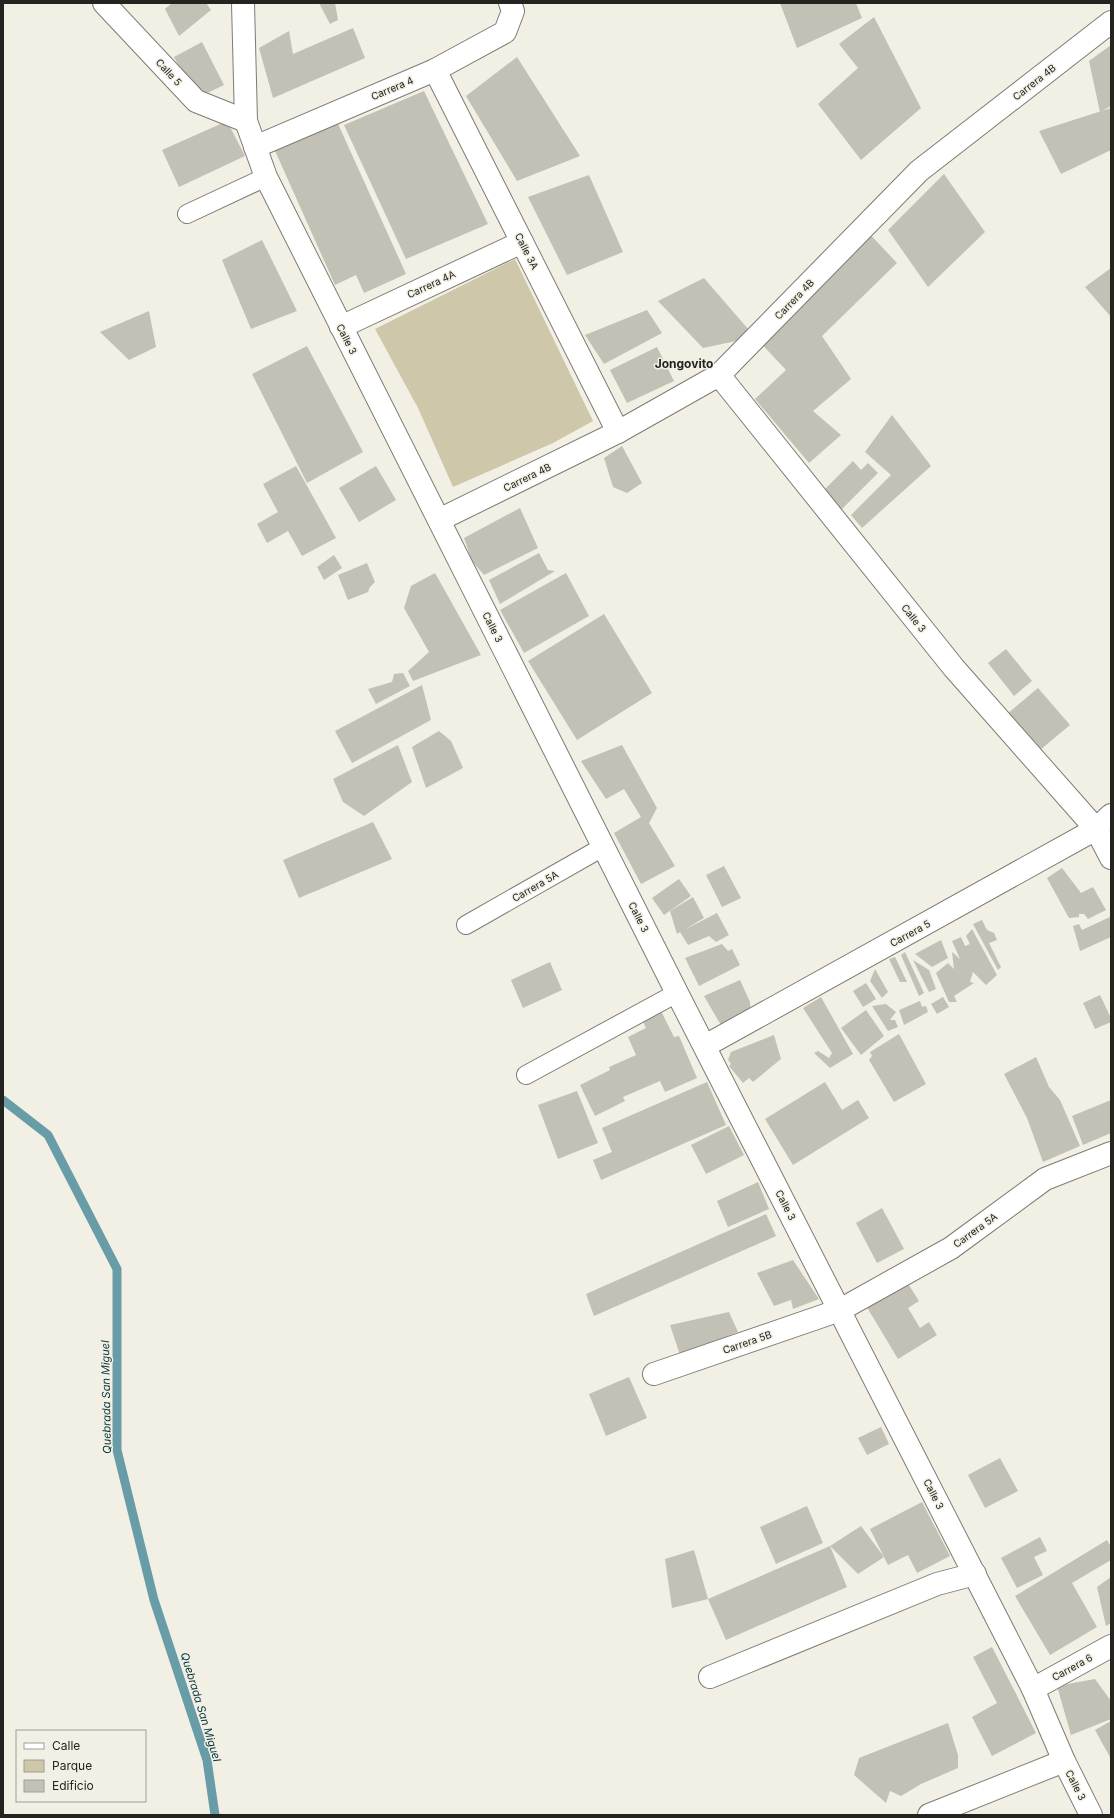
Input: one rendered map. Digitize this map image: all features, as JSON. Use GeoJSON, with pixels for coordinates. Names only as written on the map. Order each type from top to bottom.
{"type":"FeatureCollection","features":[{"type":"Feature","properties":{"kind":"street","name":"Calle 5"},"geometry":{"type":"LineString","coordinates":[[104,3],[196,101],[246,121]]}},
{"type":"Feature","properties":{"kind":"street","name":"Calle 3"},"geometry":{"type":"LineString","coordinates":[[243,3],[246,121],[266,177],[677,993],[1033,1689],[1064,1761],[1091,1815]]}},
{"type":"Feature","properties":{"kind":"street","name":"Carrera 4"},"geometry":{"type":"LineString","coordinates":[[255,147],[435,70],[505,32],[512,7]]}},
{"type":"Feature","properties":{"kind":"street","name":"Carrera 4B"},"geometry":{"type":"LineString","coordinates":[[439,520],[618,432],[719,375],[919,171],[1111,22]]}},
{"type":"Feature","properties":{"kind":"street","name":"Calle 3A"},"geometry":{"type":"LineString","coordinates":[[435,70],[618,432]]}},
{"type":"Feature","properties":{"kind":"street"},"geometry":{"type":"LineString","coordinates":[[187,214],[266,177]]}},
{"type":"Feature","properties":{"kind":"street","name":"Carrera 4A"},"geometry":{"type":"LineString","coordinates":[[341,327],[522,242]]}},
{"type":"Feature","properties":{"kind":"street","name":"Calle 3"},"geometry":{"type":"LineString","coordinates":[[719,375],[954,668],[1104,822],[1111,858]]}},
{"type":"Feature","properties":{"kind":"street","name":"Carrera 5"},"geometry":{"type":"LineString","coordinates":[[705,1046],[1104,822]]}},
{"type":"Feature","properties":{"kind":"street","name":"Carrera 5A"},"geometry":{"type":"LineString","coordinates":[[466,925],[603,847]]}},
{"type":"Feature","properties":{"kind":"street"},"geometry":{"type":"LineString","coordinates":[[526,1076],[677,993]]}},
{"type":"Feature","properties":{"kind":"street","name":"Carrera 5A"},"geometry":{"type":"LineString","coordinates":[[840,1310],[951,1248],[1045,1179],[1111,1153]]}},
{"type":"Feature","properties":{"kind":"street","name":"Carrera 5B"},"geometry":{"type":"LineString","coordinates":[[654,1374],[840,1310]]}},
{"type":"Feature","properties":{"kind":"street"},"geometry":{"type":"LineString","coordinates":[[710,1677],[937,1584],[975,1574]]}},
{"type":"Feature","properties":{"kind":"street","name":"Carrera 6"},"geometry":{"type":"LineString","coordinates":[[1033,1689],[1111,1646]]}},
{"type":"Feature","properties":{"kind":"street"},"geometry":{"type":"LineString","coordinates":[[929,1815],[1064,1761]]}},
{"type":"Feature","properties":{"kind":"green space"},"geometry":{"type":"Polygon","coordinates":[[[515,259],[593,421],[553,443],[453,487],[418,408],[375,329],[515,259]]]}},
{"type":"Feature","properties":{"kind":"building"},"geometry":{"type":"Polygon","coordinates":[[[172,3],[206,3],[211,10],[179,36],[165,9],[172,3]]]}},
{"type":"Feature","properties":{"kind":"building"},"geometry":{"type":"Polygon","coordinates":[[[319,3],[335,3],[338,20],[330,24],[319,3]]]}},
{"type":"Feature","properties":{"kind":"building"},"geometry":{"type":"Polygon","coordinates":[[[780,3],[856,3],[862,18],[797,48],[780,3]]]}},
{"type":"Feature","properties":{"kind":"building"},"geometry":{"type":"Polygon","coordinates":[[[874,17],[921,108],[861,160],[818,104],[858,68],[839,44],[874,17]]]}},
{"type":"Feature","properties":{"kind":"building"},"geometry":{"type":"Polygon","coordinates":[[[353,28],[365,58],[273,98],[259,48],[289,31],[293,54],[353,28]]]}},
{"type":"Feature","properties":{"kind":"building"},"geometry":{"type":"Polygon","coordinates":[[[202,42],[224,85],[195,99],[174,57],[202,42]]]}},
{"type":"Feature","properties":{"kind":"building"},"geometry":{"type":"Polygon","coordinates":[[[1111,45],[1111,106],[1100,112],[1089,61],[1111,45]]]}},
{"type":"Feature","properties":{"kind":"building"},"geometry":{"type":"Polygon","coordinates":[[[517,57],[580,156],[517,181],[466,96],[517,57]]]}},
{"type":"Feature","properties":{"kind":"building"},"geometry":{"type":"Polygon","coordinates":[[[424,91],[488,224],[406,259],[344,125],[424,91]]]}},
{"type":"Feature","properties":{"kind":"building"},"geometry":{"type":"Polygon","coordinates":[[[1111,108],[1111,150],[1061,174],[1039,131],[1111,108]]]}},
{"type":"Feature","properties":{"kind":"building"},"geometry":{"type":"Polygon","coordinates":[[[334,115],[406,274],[364,293],[356,275],[335,285],[272,144],[334,115]]]}},
{"type":"Feature","properties":{"kind":"building"},"geometry":{"type":"Polygon","coordinates":[[[227,121],[245,156],[179,187],[162,150],[227,121]]]}},
{"type":"Feature","properties":{"kind":"building"},"geometry":{"type":"Polygon","coordinates":[[[944,174],[985,232],[928,287],[888,230],[944,174]]]}},
{"type":"Feature","properties":{"kind":"building"},"geometry":{"type":"Polygon","coordinates":[[[589,175],[623,252],[567,275],[528,197],[589,175]]]}},
{"type":"Feature","properties":{"kind":"building"},"geometry":{"type":"Polygon","coordinates":[[[865,229],[897,263],[822,336],[851,379],[813,411],[841,435],[809,463],[755,399],[786,370],[755,337],[865,229]]]}},
{"type":"Feature","properties":{"kind":"building"},"geometry":{"type":"Polygon","coordinates":[[[262,240],[297,311],[251,329],[222,260],[262,240]]]}},
{"type":"Feature","properties":{"kind":"building"},"geometry":{"type":"Polygon","coordinates":[[[1111,268],[1111,317],[1085,287],[1111,268]]]}},
{"type":"Feature","properties":{"kind":"building"},"geometry":{"type":"Polygon","coordinates":[[[704,278],[755,337],[703,348],[658,301],[704,278]]]}},
{"type":"Feature","properties":{"kind":"building"},"geometry":{"type":"Polygon","coordinates":[[[647,310],[662,333],[604,364],[585,335],[647,310]]]}},
{"type":"Feature","properties":{"kind":"building"},"geometry":{"type":"Polygon","coordinates":[[[149,311],[156,347],[129,360],[100,332],[149,311]]]}},
{"type":"Feature","properties":{"kind":"building"},"geometry":{"type":"Polygon","coordinates":[[[307,346],[363,452],[307,483],[252,374],[307,346]]]}},
{"type":"Feature","properties":{"kind":"building"},"geometry":{"type":"Polygon","coordinates":[[[657,347],[674,381],[627,403],[610,370],[657,347]]]}},
{"type":"Feature","properties":{"kind":"building"},"geometry":{"type":"Polygon","coordinates":[[[892,415],[931,466],[862,528],[851,515],[891,475],[865,452],[892,415]]]}},
{"type":"Feature","properties":{"kind":"building"},"geometry":{"type":"Polygon","coordinates":[[[622,446],[642,483],[627,493],[613,487],[604,458],[622,446]]]}},
{"type":"Feature","properties":{"kind":"building"},"geometry":{"type":"Polygon","coordinates":[[[853,461],[861,470],[868,463],[878,473],[841,510],[822,492],[853,461]]]}},
{"type":"Feature","properties":{"kind":"building"},"geometry":{"type":"Polygon","coordinates":[[[296,466],[336,538],[302,556],[288,531],[267,543],[257,524],[278,512],[263,484],[296,466]]]}},
{"type":"Feature","properties":{"kind":"building"},"geometry":{"type":"Polygon","coordinates":[[[376,466],[396,500],[359,522],[339,488],[376,466]]]}},
{"type":"Feature","properties":{"kind":"building"},"geometry":{"type":"Polygon","coordinates":[[[520,508],[538,548],[484,575],[472,561],[464,538],[520,508]]]}},
{"type":"Feature","properties":{"kind":"building"},"geometry":{"type":"Polygon","coordinates":[[[539,553],[548,570],[555,571],[500,604],[489,580],[539,553]]]}},
{"type":"Feature","properties":{"kind":"building"},"geometry":{"type":"Polygon","coordinates":[[[334,555],[342,568],[324,580],[317,567],[334,555]]]}},
{"type":"Feature","properties":{"kind":"building"},"geometry":{"type":"Polygon","coordinates":[[[367,563],[375,582],[370,587],[368,592],[348,600],[338,575],[367,563]]]}},
{"type":"Feature","properties":{"kind":"building"},"geometry":{"type":"Polygon","coordinates":[[[435,573],[481,655],[413,681],[408,671],[429,652],[404,608],[411,586],[435,573]]]}},
{"type":"Feature","properties":{"kind":"building"},"geometry":{"type":"Polygon","coordinates":[[[566,573],[589,616],[524,653],[500,610],[566,573]]]}},
{"type":"Feature","properties":{"kind":"building"},"geometry":{"type":"Polygon","coordinates":[[[604,614],[652,693],[577,740],[528,661],[604,614]]]}},
{"type":"Feature","properties":{"kind":"building"},"geometry":{"type":"Polygon","coordinates":[[[1006,649],[1032,681],[1014,696],[988,663],[1006,649]]]}},
{"type":"Feature","properties":{"kind":"building"},"geometry":{"type":"Polygon","coordinates":[[[403,673],[410,686],[376,704],[368,689],[392,682],[394,674],[403,673]]]}},
{"type":"Feature","properties":{"kind":"building"},"geometry":{"type":"Polygon","coordinates":[[[422,685],[431,720],[352,763],[335,731],[422,685]]]}},
{"type":"Feature","properties":{"kind":"building"},"geometry":{"type":"Polygon","coordinates":[[[1038,688],[1070,725],[1033,756],[1001,719],[1038,688]]]}},
{"type":"Feature","properties":{"kind":"building"},"geometry":{"type":"Polygon","coordinates":[[[439,731],[451,741],[463,768],[426,788],[412,747],[439,731]]]}},
{"type":"Feature","properties":{"kind":"building"},"geometry":{"type":"Polygon","coordinates":[[[398,745],[412,782],[364,816],[343,802],[333,779],[398,745]]]}},
{"type":"Feature","properties":{"kind":"building"},"geometry":{"type":"Polygon","coordinates":[[[622,745],[657,808],[649,823],[675,866],[641,884],[614,833],[641,817],[624,789],[606,799],[581,761],[622,745]]]}},
{"type":"Feature","properties":{"kind":"building"},"geometry":{"type":"Polygon","coordinates":[[[373,822],[392,859],[299,898],[283,860],[373,822]]]}},
{"type":"Feature","properties":{"kind":"building"},"geometry":{"type":"Polygon","coordinates":[[[724,866],[741,898],[722,907],[706,875],[724,866]]]}},
{"type":"Feature","properties":{"kind":"building"},"geometry":{"type":"Polygon","coordinates":[[[1062,868],[1081,893],[1093,887],[1106,910],[1088,919],[1084,914],[1079,914],[1079,917],[1069,918],[1047,878],[1062,868]]]}},
{"type":"Feature","properties":{"kind":"building"},"geometry":{"type":"Polygon","coordinates":[[[679,879],[691,896],[664,915],[652,898],[679,879]]]}},
{"type":"Feature","properties":{"kind":"building"},"geometry":{"type":"Polygon","coordinates":[[[693,897],[704,918],[684,930],[717,913],[729,935],[716,942],[709,936],[688,945],[680,932],[677,934],[670,911],[693,897]]]}},
{"type":"Feature","properties":{"kind":"building"},"geometry":{"type":"Polygon","coordinates":[[[1110,917],[1111,937],[1080,951],[1073,926],[1079,924],[1082,930],[1110,917]]]}},
{"type":"Feature","properties":{"kind":"building"},"geometry":{"type":"Polygon","coordinates":[[[982,920],[987,930],[994,933],[997,940],[989,943],[1001,967],[998,970],[973,924],[982,920]]]}},
{"type":"Feature","properties":{"kind":"building"},"geometry":{"type":"Polygon","coordinates":[[[972,929],[997,975],[986,985],[973,972],[970,982],[974,983],[954,996],[957,1002],[949,1002],[936,973],[948,963],[954,969],[952,952],[960,959],[952,941],[961,937],[965,946],[970,944],[966,936],[972,929]]]}},
{"type":"Feature","properties":{"kind":"building"},"geometry":{"type":"Polygon","coordinates":[[[941,940],[948,958],[932,967],[915,954],[941,940]]]}},
{"type":"Feature","properties":{"kind":"building"},"geometry":{"type":"Polygon","coordinates":[[[722,944],[728,951],[732,949],[740,965],[699,986],[685,958],[722,944]]]}},
{"type":"Feature","properties":{"kind":"building"},"geometry":{"type":"Polygon","coordinates":[[[905,952],[924,993],[919,996],[901,955],[905,952]]]}},
{"type":"Feature","properties":{"kind":"building"},"geometry":{"type":"Polygon","coordinates":[[[895,957],[907,982],[900,982],[889,959],[895,957]]]}},
{"type":"Feature","properties":{"kind":"building"},"geometry":{"type":"Polygon","coordinates":[[[913,960],[929,970],[936,989],[929,992],[913,960]]]}},
{"type":"Feature","properties":{"kind":"building"},"geometry":{"type":"Polygon","coordinates":[[[550,962],[562,990],[523,1008],[511,980],[550,962]]]}},
{"type":"Feature","properties":{"kind":"building"},"geometry":{"type":"Polygon","coordinates":[[[875,969],[888,992],[882,998],[870,981],[875,969]]]}},
{"type":"Feature","properties":{"kind":"building"},"geometry":{"type":"Polygon","coordinates":[[[740,980],[750,1002],[751,1015],[722,1027],[704,996],[740,980]]]}},
{"type":"Feature","properties":{"kind":"building"},"geometry":{"type":"Polygon","coordinates":[[[866,983],[876,999],[863,1007],[853,991],[866,983]]]}},
{"type":"Feature","properties":{"kind":"building"},"geometry":{"type":"Polygon","coordinates":[[[1100,995],[1111,1018],[1111,1022],[1095,1029],[1083,1003],[1100,995]]]}},
{"type":"Feature","properties":{"kind":"building"},"geometry":{"type":"Polygon","coordinates":[[[821,997],[853,1054],[830,1068],[814,1053],[818,1051],[829,1058],[832,1053],[803,1008],[821,997]]]}},
{"type":"Feature","properties":{"kind":"building"},"geometry":{"type":"Polygon","coordinates":[[[943,997],[949,1007],[937,1014],[931,1004],[943,997]]]}},
{"type":"Feature","properties":{"kind":"building"},"geometry":{"type":"Polygon","coordinates":[[[920,1001],[922,1007],[926,1006],[928,1012],[904,1025],[899,1010],[920,1001]]]}},
{"type":"Feature","properties":{"kind":"building"},"geometry":{"type":"Polygon","coordinates":[[[886,1004],[896,1012],[890,1020],[895,1020],[898,1027],[888,1031],[872,1006],[886,1004]]]}},
{"type":"Feature","properties":{"kind":"building"},"geometry":{"type":"Polygon","coordinates":[[[658,1005],[674,1037],[679,1036],[697,1078],[665,1092],[660,1081],[623,1097],[625,1101],[595,1116],[580,1085],[610,1070],[609,1067],[636,1055],[628,1037],[646,1028],[639,1013],[658,1005]]]}},
{"type":"Feature","properties":{"kind":"building"},"geometry":{"type":"Polygon","coordinates":[[[866,1010],[884,1036],[861,1055],[841,1028],[866,1010]]]}},
{"type":"Feature","properties":{"kind":"building"},"geometry":{"type":"Polygon","coordinates":[[[899,1034],[926,1084],[894,1102],[869,1060],[872,1056],[870,1052],[899,1034]]]}},
{"type":"Feature","properties":{"kind":"building"},"geometry":{"type":"Polygon","coordinates":[[[774,1035],[781,1059],[753,1082],[749,1078],[743,1083],[729,1066],[731,1064],[728,1060],[731,1052],[774,1035]]]}},
{"type":"Feature","properties":{"kind":"building"},"geometry":{"type":"Polygon","coordinates":[[[1036,1057],[1049,1087],[1060,1100],[1080,1146],[1043,1162],[1027,1118],[1004,1074],[1036,1057]]]}},
{"type":"Feature","properties":{"kind":"building"},"geometry":{"type":"Polygon","coordinates":[[[707,1082],[726,1125],[601,1180],[593,1160],[612,1152],[602,1128],[707,1082]]]}},
{"type":"Feature","properties":{"kind":"building"},"geometry":{"type":"Polygon","coordinates":[[[825,1082],[842,1110],[858,1100],[869,1118],[793,1165],[765,1119],[825,1082]]]}},
{"type":"Feature","properties":{"kind":"building"},"geometry":{"type":"Polygon","coordinates":[[[577,1091],[598,1143],[558,1159],[538,1105],[577,1091]]]}},
{"type":"Feature","properties":{"kind":"building"},"geometry":{"type":"Polygon","coordinates":[[[1111,1100],[1111,1133],[1083,1145],[1072,1116],[1111,1100]]]}},
{"type":"Feature","properties":{"kind":"building"},"geometry":{"type":"Polygon","coordinates":[[[729,1126],[744,1155],[706,1174],[691,1145],[729,1126]]]}},
{"type":"Feature","properties":{"kind":"building"},"geometry":{"type":"Polygon","coordinates":[[[758,1182],[769,1209],[728,1227],[717,1201],[758,1182]]]}},
{"type":"Feature","properties":{"kind":"building"},"geometry":{"type":"Polygon","coordinates":[[[882,1208],[904,1249],[877,1263],[856,1223],[882,1208]]]}},
{"type":"Feature","properties":{"kind":"building"},"geometry":{"type":"Polygon","coordinates":[[[766,1214],[776,1236],[594,1316],[586,1294],[766,1214]]]}},
{"type":"Feature","properties":{"kind":"building"},"geometry":{"type":"Polygon","coordinates":[[[793,1260],[819,1299],[793,1309],[791,1300],[774,1306],[757,1273],[793,1260]]]}},
{"type":"Feature","properties":{"kind":"building"},"geometry":{"type":"Polygon","coordinates":[[[905,1279],[919,1301],[908,1308],[920,1328],[929,1322],[937,1335],[898,1359],[865,1304],[905,1279]]]}},
{"type":"Feature","properties":{"kind":"building"},"geometry":{"type":"Polygon","coordinates":[[[729,1312],[738,1332],[680,1355],[670,1325],[729,1312]]]}},
{"type":"Feature","properties":{"kind":"building"},"geometry":{"type":"Polygon","coordinates":[[[629,1377],[647,1418],[606,1436],[589,1394],[629,1377]]]}},
{"type":"Feature","properties":{"kind":"building"},"geometry":{"type":"Polygon","coordinates":[[[881,1427],[889,1444],[867,1455],[858,1438],[881,1427]]]}},
{"type":"Feature","properties":{"kind":"building"},"geometry":{"type":"Polygon","coordinates":[[[1000,1458],[1018,1491],[985,1508],[968,1475],[1000,1458]]]}},
{"type":"Feature","properties":{"kind":"building"},"geometry":{"type":"Polygon","coordinates":[[[922,1502],[950,1556],[917,1573],[908,1555],[888,1565],[870,1529],[922,1502]]]}},
{"type":"Feature","properties":{"kind":"building"},"geometry":{"type":"Polygon","coordinates":[[[807,1506],[823,1543],[776,1564],[760,1527],[807,1506]]]}},
{"type":"Feature","properties":{"kind":"building"},"geometry":{"type":"Polygon","coordinates":[[[861,1526],[884,1557],[858,1574],[830,1546],[861,1526]]]}},
{"type":"Feature","properties":{"kind":"building"},"geometry":{"type":"Polygon","coordinates":[[[1040,1537],[1047,1551],[1034,1557],[1043,1575],[1017,1588],[1001,1558],[1040,1537]]]}},
{"type":"Feature","properties":{"kind":"building"},"geometry":{"type":"Polygon","coordinates":[[[1107,1540],[1111,1547],[1111,1560],[1072,1583],[1097,1627],[1050,1655],[1015,1596],[1107,1540]]]}},
{"type":"Feature","properties":{"kind":"building"},"geometry":{"type":"Polygon","coordinates":[[[830,1546],[847,1587],[726,1640],[708,1599],[830,1546]]]}},
{"type":"Feature","properties":{"kind":"building"},"geometry":{"type":"Polygon","coordinates":[[[694,1550],[708,1599],[672,1608],[665,1559],[694,1550]]]}},
{"type":"Feature","properties":{"kind":"building"},"geometry":{"type":"Polygon","coordinates":[[[1111,1577],[1111,1623],[1106,1626],[1097,1587],[1111,1577]]]}},
{"type":"Feature","properties":{"kind":"building"},"geometry":{"type":"Polygon","coordinates":[[[992,1647],[1036,1733],[992,1756],[972,1717],[997,1703],[973,1657],[992,1647]]]}},
{"type":"Feature","properties":{"kind":"building"},"geometry":{"type":"Polygon","coordinates":[[[1095,1679],[1111,1701],[1111,1719],[1071,1735],[1057,1686],[1095,1679]]]}},
{"type":"Feature","properties":{"kind":"building"},"geometry":{"type":"Polygon","coordinates":[[[1111,1721],[1111,1759],[1095,1730],[1111,1721]]]}},
{"type":"Feature","properties":{"kind":"building"},"geometry":{"type":"Polygon","coordinates":[[[948,1723],[958,1755],[958,1768],[921,1784],[901,1796],[890,1791],[886,1803],[854,1775],[859,1758],[948,1723]]]}},
{"type":"Feature","properties":{"kind":"waterway","name":"Quebrada San Miguel"},"geometry":{"type":"LineString","coordinates":[[3,1100],[48,1135],[117,1269],[117,1450],[154,1600],[207,1760],[215,1815]]}},
{"type":"Feature","properties":{"kind":"district","name":"Jongovito"},"geometry":{"type":"Point","coordinates":[684,363]}}]}
